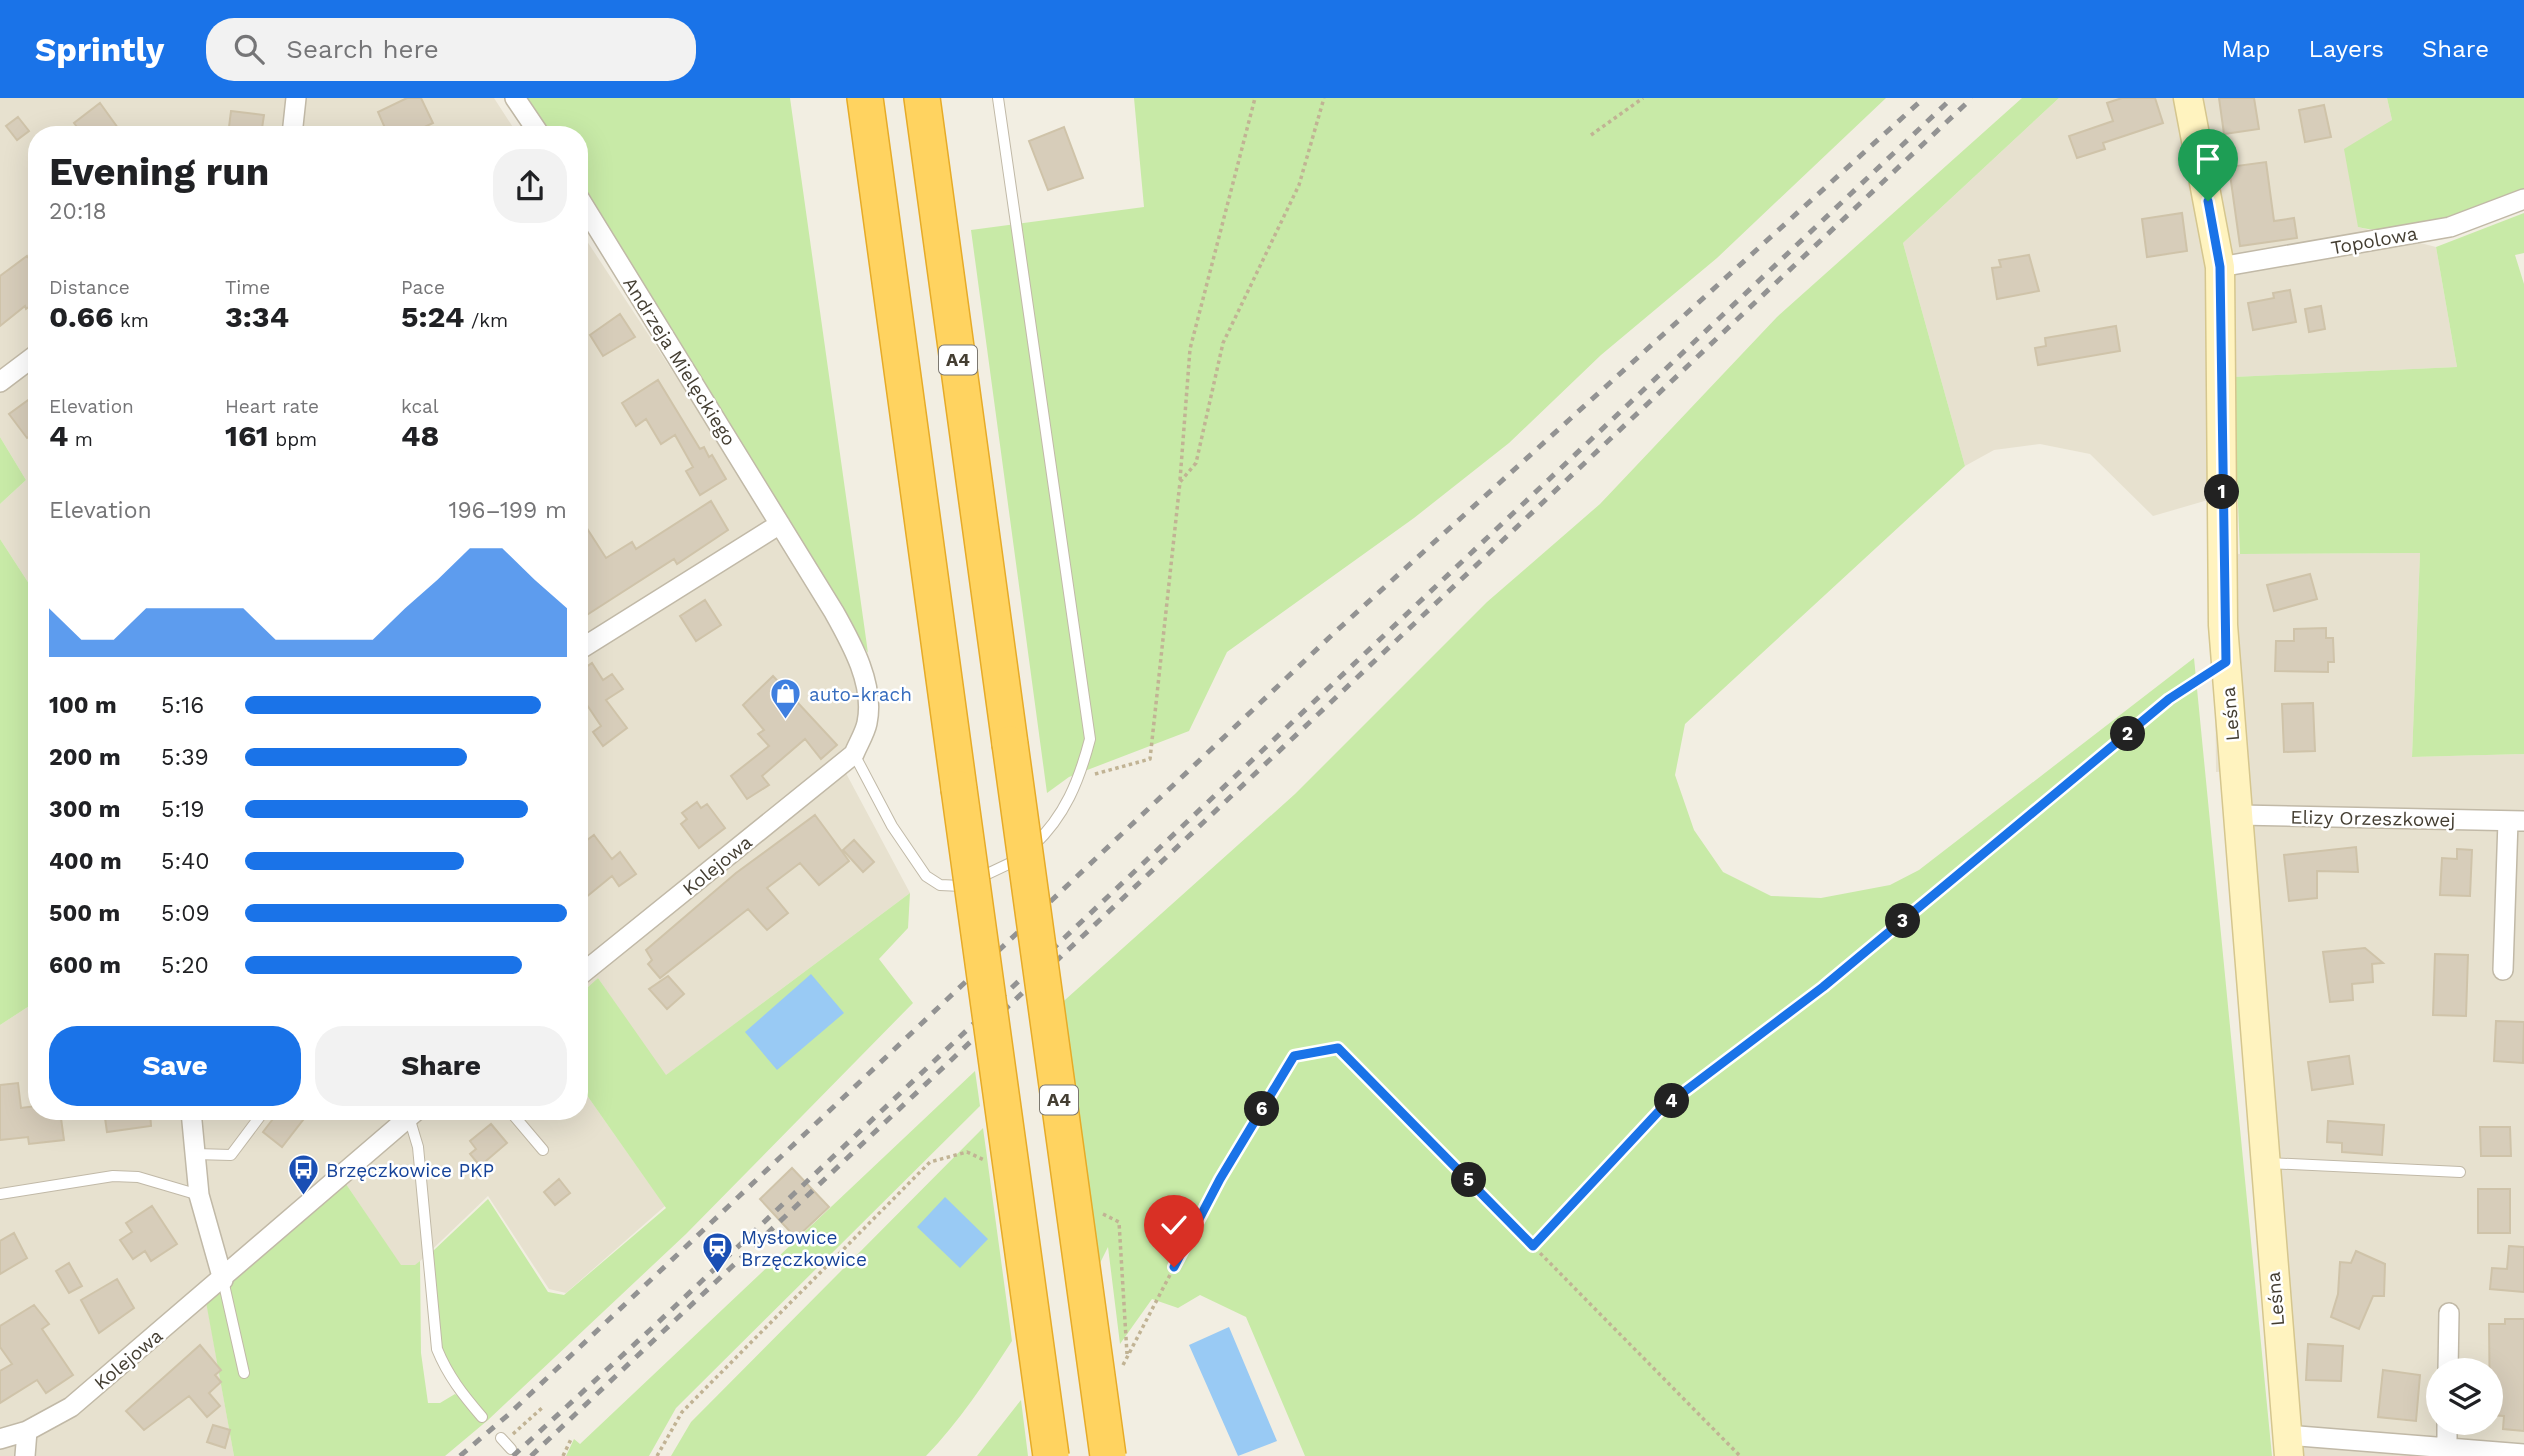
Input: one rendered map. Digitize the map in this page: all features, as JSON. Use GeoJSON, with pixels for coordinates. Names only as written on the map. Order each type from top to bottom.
{"type":"FeatureCollection","features":[{"type":"Feature","properties":{"kind":"highway"},"geometry":{"type":"LineString","coordinates":[[865,98],[1051,1456]]}},
{"type":"Feature","properties":{"kind":"highway","name":"A4"},"geometry":{"type":"LineString","coordinates":[[922,98],[1108,1456]]}},
{"type":"Feature","properties":{"kind":"street"},"geometry":{"type":"LineString","coordinates":[[293,126],[296,98]]}},
{"type":"Feature","properties":{"kind":"street"},"geometry":{"type":"LineString","coordinates":[[515,98],[534,126]]}},
{"type":"Feature","properties":{"kind":"street","name":"Leśna"},"geometry":{"type":"LineString","coordinates":[[2188,98],[2220,267],[2226,662],[2288,1445],[2447,1447],[2524,1454]]}},
{"type":"Feature","properties":{"kind":"street","name":"Topolowa"},"geometry":{"type":"LineString","coordinates":[[2220,267],[2450,227],[2524,199]]}},
{"type":"Feature","properties":{"kind":"street","name":"Andrzeja Mielęckiego"},"geometry":{"type":"LineString","coordinates":[[588,213],[855,650],[867,689],[867,723],[854,754]]}},
{"type":"Feature","properties":{"kind":"street"},"geometry":{"type":"LineString","coordinates":[[0,382],[28,361]]}},
{"type":"Feature","properties":{"kind":"street"},"geometry":{"type":"LineString","coordinates":[[588,644],[780,524]]}},
{"type":"Feature","properties":{"kind":"street","name":"Kolejowa"},"geometry":{"type":"LineString","coordinates":[[588,969],[854,754]]}},
{"type":"Feature","properties":{"kind":"street","name":"Elizy Orzeszkowej"},"geometry":{"type":"LineString","coordinates":[[2239,815],[2516,821],[2503,970]]}},
{"type":"Feature","properties":{"kind":"street"},"geometry":{"type":"LineString","coordinates":[[192,1120],[199,1195],[223,1280]]}},
{"type":"Feature","properties":{"kind":"street","name":"Kolejowa"},"geometry":{"type":"LineString","coordinates":[[0,1439],[27,1431],[71,1407],[223,1280],[406,1120]]}},
{"type":"Feature","properties":{"kind":"street"},"geometry":{"type":"LineString","coordinates":[[2448,1358],[2449,1313]]}},
{"type":"Feature","properties":{"kind":"street"},"geometry":{"type":"LineString","coordinates":[[25,1456],[27,1431]]}},
{"type":"Feature","properties":{"kind":"street"},"geometry":{"type":"LineString","coordinates":[[2447,1435],[2447,1447]]}},
{"type":"Feature","properties":{"kind":"lane"},"geometry":{"type":"LineString","coordinates":[[854,754],[911,856],[926,876],[940,885],[962,886],[1015,863],[1048,832],[1065,808],[1080,778],[1090,739],[998,98]]}},
{"type":"Feature","properties":{"kind":"lane"},"geometry":{"type":"LineString","coordinates":[[194,1154],[231,1155],[257,1120]]}},
{"type":"Feature","properties":{"kind":"lane"},"geometry":{"type":"LineString","coordinates":[[414,1120],[437,1349],[445,1370],[482,1417]]}},
{"type":"Feature","properties":{"kind":"lane"},"geometry":{"type":"LineString","coordinates":[[518,1120],[543,1150]]}},
{"type":"Feature","properties":{"kind":"lane"},"geometry":{"type":"LineString","coordinates":[[2264,1163],[2460,1172]]}},
{"type":"Feature","properties":{"kind":"lane"},"geometry":{"type":"LineString","coordinates":[[0,1194],[113,1175],[138,1177],[199,1195]]}},
{"type":"Feature","properties":{"kind":"lane"},"geometry":{"type":"LineString","coordinates":[[223,1280],[244,1373]]}},
{"type":"Feature","properties":{"kind":"path"},"geometry":{"type":"LineString","coordinates":[[1080,778],[1150,759],[1180,482],[1190,349],[1255,98]]}},
{"type":"Feature","properties":{"kind":"path"},"geometry":{"type":"LineString","coordinates":[[1180,482],[1196,463],[1223,343],[1299,185],[1324,98]]}},
{"type":"Feature","properties":{"kind":"path"},"geometry":{"type":"LineString","coordinates":[[1591,135],[1643,98]]}},
{"type":"Feature","properties":{"kind":"path"},"geometry":{"type":"LineString","coordinates":[[1533,1246],[1660,1110],[1823,987],[2169,699],[2226,662]]}},
{"type":"Feature","properties":{"kind":"path"},"geometry":{"type":"LineString","coordinates":[[1128,1356],[1220,1179],[1294,1056],[1338,1048],[1740,1456]]}},
{"type":"Feature","properties":{"kind":"path"},"geometry":{"type":"LineString","coordinates":[[657,1456],[682,1412],[930,1162],[967,1152]]}},
{"type":"Feature","properties":{"kind":"path"},"geometry":{"type":"LineString","coordinates":[[505,1443],[543,1407]]}},
{"type":"Feature","properties":{"kind":"path"},"geometry":{"type":"LineString","coordinates":[[563,1456],[572,1437]]}},
{"type":"Feature","properties":{"kind":"shaded area"},"geometry":{"type":"Polygon","coordinates":[[[0,98],[494,98],[512,126],[28,126],[28,582],[0,539],[0,504],[26,480],[0,437],[0,98]]]}},
{"type":"Feature","properties":{"kind":"shaded area"},"geometry":{"type":"Polygon","coordinates":[[[2059,98],[2387,98],[2392,120],[2358,227],[2436,247],[2457,367],[2234,377],[2218,489],[2208,500],[2153,516],[2090,454],[2040,444],[1994,450],[1965,466],[1903,243],[2059,98]]]}},
{"type":"Feature","properties":{"kind":"shaded area"},"geometry":{"type":"Polygon","coordinates":[[[588,243],[767,515],[856,673],[864,725],[840,762],[910,893],[665,1076],[598,978],[588,987],[588,243]]]}},
{"type":"Feature","properties":{"kind":"shaded area"},"geometry":{"type":"Polygon","coordinates":[[[2420,553],[2412,757],[2524,754],[2524,1456],[2303,1456],[2248,770],[2216,772],[2214,554],[2420,553]]]}},
{"type":"Feature","properties":{"kind":"shaded area"},"geometry":{"type":"Polygon","coordinates":[[[28,1007],[28,1120],[588,1120],[588,1097],[665,1206],[566,1293],[549,1289],[488,1196],[416,1265],[401,1266],[344,1181],[204,1288],[234,1456],[0,1456],[0,1025],[28,1007]]]}},
{"type":"Feature","properties":{"kind":"green space"},"geometry":{"type":"Polygon","coordinates":[[[523,98],[790,98],[868,653],[588,197],[588,126],[543,126],[523,98]]]}},
{"type":"Feature","properties":{"kind":"green space"},"geometry":{"type":"Polygon","coordinates":[[[1134,98],[1886,98],[1717,258],[1601,355],[1509,443],[1414,518],[1227,652],[1189,731],[1069,777],[1047,793],[971,230],[1144,207],[1134,98]]]}},
{"type":"Feature","properties":{"kind":"green space"},"geometry":{"type":"Polygon","coordinates":[[[2022,98],[2059,98],[1903,243],[1965,466],[1685,724],[1675,775],[1694,830],[1723,872],[1771,896],[1821,898],[1890,885],[1919,870],[2194,658],[2272,1456],[1305,1456],[1246,1317],[1200,1295],[1178,1308],[1152,1299],[1120,1344],[1108,1247],[1094,1275],[1056,1008],[1295,794],[1487,602],[1600,504],[1777,317],[2022,98]]]}},
{"type":"Feature","properties":{"kind":"green space"},"geometry":{"type":"Polygon","coordinates":[[[2387,98],[2524,98],[2524,189],[2464,212],[2419,225],[2377,230],[2358,227],[2344,149],[2392,120],[2387,98]]]}},
{"type":"Feature","properties":{"kind":"green space"},"geometry":{"type":"Polygon","coordinates":[[[2524,213],[2524,253],[2515,255],[2524,284],[2524,754],[2412,757],[2420,553],[2240,554],[2233,377],[2457,367],[2436,247],[2524,213]]]}},
{"type":"Feature","properties":{"kind":"green space"},"geometry":{"type":"Polygon","coordinates":[[[0,437],[26,480],[0,504],[0,437]]]}},
{"type":"Feature","properties":{"kind":"green space"},"geometry":{"type":"Polygon","coordinates":[[[0,539],[28,582],[28,1007],[0,1025],[0,539]]]}},
{"type":"Feature","properties":{"kind":"green space"},"geometry":{"type":"Polygon","coordinates":[[[910,893],[908,928],[879,959],[913,1003],[686,1234],[488,1420],[445,1456],[234,1456],[206,1302],[344,1181],[401,1265],[415,1265],[420,1261],[421,1353],[428,1403],[440,1403],[455,1394],[484,1416],[461,1389],[440,1349],[433,1251],[488,1199],[548,1292],[564,1295],[666,1208],[588,1097],[588,987],[598,978],[666,1075],[910,893]]]}},
{"type":"Feature","properties":{"kind":"green space"},"geometry":{"type":"Polygon","coordinates":[[[975,1071],[980,1106],[676,1408],[649,1456],[566,1456],[574,1439],[580,1444],[975,1071]]]}},
{"type":"Feature","properties":{"kind":"green space"},"geometry":{"type":"Polygon","coordinates":[[[983,1128],[1012,1341],[961,1415],[926,1456],[671,1456],[691,1422],[983,1128]]]}},
{"type":"Feature","properties":{"kind":"green space"},"geometry":{"type":"Polygon","coordinates":[[[1021,1400],[1028,1456],[977,1456],[1021,1400]]]}},
{"type":"Feature","properties":{"kind":"water"},"geometry":{"type":"Polygon","coordinates":[[[811,974],[844,1013],[777,1070],[745,1032],[811,974]]]}},
{"type":"Feature","properties":{"kind":"water"},"geometry":{"type":"Polygon","coordinates":[[[945,1197],[988,1239],[960,1268],[917,1227],[945,1197]]]}},
{"type":"Feature","properties":{"kind":"water"},"geometry":{"type":"Polygon","coordinates":[[[1229,1327],[1277,1441],[1238,1456],[1189,1345],[1229,1327]]]}},
{"type":"Feature","properties":{"kind":"building"},"geometry":{"type":"Polygon","coordinates":[[[407,98],[421,98],[433,123],[427,126],[384,126],[378,112],[407,98]]]}},
{"type":"Feature","properties":{"kind":"building"},"geometry":{"type":"Polygon","coordinates":[[[2122,98],[2155,98],[2163,123],[2103,143],[2105,149],[2077,158],[2069,136],[2113,121],[2107,103],[2122,98]]]}},
{"type":"Feature","properties":{"kind":"building"},"geometry":{"type":"Polygon","coordinates":[[[2219,98],[2254,98],[2259,129],[2224,134],[2219,98]]]}},
{"type":"Feature","properties":{"kind":"building"},"geometry":{"type":"Polygon","coordinates":[[[100,103],[117,126],[76,126],[74,123],[100,103]]]}},
{"type":"Feature","properties":{"kind":"building"},"geometry":{"type":"Polygon","coordinates":[[[2324,105],[2331,137],[2305,142],[2299,110],[2324,105]]]}},
{"type":"Feature","properties":{"kind":"building"},"geometry":{"type":"Polygon","coordinates":[[[231,111],[264,115],[262,126],[229,126],[231,111]]]}},
{"type":"Feature","properties":{"kind":"building"},"geometry":{"type":"Polygon","coordinates":[[[18,117],[28,132],[17,140],[6,126],[18,117]]]}},
{"type":"Feature","properties":{"kind":"building"},"geometry":{"type":"Polygon","coordinates":[[[1064,127],[1083,178],[1048,190],[1029,141],[1064,127]]]}},
{"type":"Feature","properties":{"kind":"building"},"geometry":{"type":"Polygon","coordinates":[[[2266,162],[2274,221],[2294,218],[2297,238],[2240,246],[2229,167],[2266,162]]]}},
{"type":"Feature","properties":{"kind":"building"},"geometry":{"type":"Polygon","coordinates":[[[2182,213],[2187,251],[2147,257],[2142,219],[2182,213]]]}},
{"type":"Feature","properties":{"kind":"building"},"geometry":{"type":"Polygon","coordinates":[[[2029,255],[2039,291],[1997,299],[1992,268],[2001,267],[1999,260],[2029,255]]]}},
{"type":"Feature","properties":{"kind":"building"},"geometry":{"type":"Polygon","coordinates":[[[28,257],[28,308],[26,309],[25,306],[0,326],[0,276],[28,257]]]}},
{"type":"Feature","properties":{"kind":"building"},"geometry":{"type":"Polygon","coordinates":[[[2290,290],[2296,322],[2253,330],[2248,303],[2274,298],[2273,293],[2290,290]]]}},
{"type":"Feature","properties":{"kind":"building"},"geometry":{"type":"Polygon","coordinates":[[[2321,306],[2325,329],[2309,332],[2305,309],[2321,306]]]}},
{"type":"Feature","properties":{"kind":"building"},"geometry":{"type":"Polygon","coordinates":[[[620,314],[635,337],[603,356],[590,335],[620,314]]]}},
{"type":"Feature","properties":{"kind":"building"},"geometry":{"type":"Polygon","coordinates":[[[2116,326],[2120,351],[2038,365],[2035,348],[2046,346],[2045,338],[2116,326]]]}},
{"type":"Feature","properties":{"kind":"building"},"geometry":{"type":"Polygon","coordinates":[[[658,380],[700,449],[704,447],[709,457],[712,455],[726,479],[700,495],[686,471],[693,467],[675,435],[661,444],[646,419],[636,426],[622,403],[658,380]]]}},
{"type":"Feature","properties":{"kind":"building"},"geometry":{"type":"Polygon","coordinates":[[[28,400],[28,437],[27,438],[9,414],[28,400]]]}},
{"type":"Feature","properties":{"kind":"building"},"geometry":{"type":"Polygon","coordinates":[[[711,501],[728,530],[677,564],[674,559],[588,614],[588,530],[606,558],[632,542],[636,549],[711,501]]]}},
{"type":"Feature","properties":{"kind":"building"},"geometry":{"type":"Polygon","coordinates":[[[2310,574],[2317,599],[2274,611],[2267,585],[2310,574]]]}},
{"type":"Feature","properties":{"kind":"building"},"geometry":{"type":"Polygon","coordinates":[[[705,600],[721,625],[696,641],[680,616],[705,600]]]}},
{"type":"Feature","properties":{"kind":"building"},"geometry":{"type":"Polygon","coordinates":[[[2326,628],[2326,638],[2333,638],[2334,662],[2328,662],[2328,672],[2275,671],[2276,641],[2294,641],[2294,629],[2326,628]]]}},
{"type":"Feature","properties":{"kind":"building"},"geometry":{"type":"Polygon","coordinates":[[[592,663],[603,680],[612,674],[623,689],[606,700],[627,728],[603,746],[593,732],[601,726],[588,706],[588,666],[592,663]]]}},
{"type":"Feature","properties":{"kind":"building","name":"auto-krach"},"geometry":{"type":"Polygon","coordinates":[[[773,676],[837,745],[821,759],[805,739],[762,776],[769,785],[747,799],[731,776],[769,746],[758,734],[764,730],[743,705],[773,676]]]}},
{"type":"Feature","properties":{"kind":"building"},"geometry":{"type":"Polygon","coordinates":[[[2313,703],[2315,751],[2284,752],[2282,704],[2313,703]]]}},
{"type":"Feature","properties":{"kind":"building"},"geometry":{"type":"Polygon","coordinates":[[[697,802],[701,808],[707,804],[725,828],[699,848],[681,824],[687,819],[682,813],[697,802]]]}},
{"type":"Feature","properties":{"kind":"building"},"geometry":{"type":"Polygon","coordinates":[[[815,815],[849,861],[819,885],[800,863],[767,888],[788,913],[767,930],[748,909],[660,978],[648,964],[652,960],[646,950],[736,873],[815,815]]]}},
{"type":"Feature","properties":{"kind":"building"},"geometry":{"type":"Polygon","coordinates":[[[594,835],[612,859],[620,852],[636,874],[619,886],[612,876],[588,896],[588,839],[594,835]]]}},
{"type":"Feature","properties":{"kind":"building"},"geometry":{"type":"Polygon","coordinates":[[[854,840],[874,862],[863,872],[843,850],[854,840]]]}},
{"type":"Feature","properties":{"kind":"building"},"geometry":{"type":"Polygon","coordinates":[[[2356,847],[2358,872],[2317,871],[2317,898],[2289,901],[2284,855],[2356,847]]]}},
{"type":"Feature","properties":{"kind":"building"},"geometry":{"type":"Polygon","coordinates":[[[2457,849],[2472,850],[2470,896],[2440,895],[2442,858],[2457,859],[2457,849]]]}},
{"type":"Feature","properties":{"kind":"building"},"geometry":{"type":"Polygon","coordinates":[[[2365,948],[2383,963],[2372,964],[2373,982],[2352,984],[2353,1000],[2330,1002],[2323,952],[2365,948]]]}},
{"type":"Feature","properties":{"kind":"building"},"geometry":{"type":"Polygon","coordinates":[[[2435,954],[2468,955],[2466,1016],[2433,1015],[2435,954]]]}},
{"type":"Feature","properties":{"kind":"building"},"geometry":{"type":"Polygon","coordinates":[[[668,976],[684,994],[667,1009],[649,989],[668,976]]]}},
{"type":"Feature","properties":{"kind":"building"},"geometry":{"type":"Polygon","coordinates":[[[2496,1021],[2524,1022],[2523,1063],[2494,1061],[2496,1021]]]}},
{"type":"Feature","properties":{"kind":"building"},"geometry":{"type":"Polygon","coordinates":[[[2349,1056],[2353,1084],[2312,1090],[2308,1062],[2349,1056]]]}},
{"type":"Feature","properties":{"kind":"building"},"geometry":{"type":"Polygon","coordinates":[[[18,1083],[21,1108],[28,1107],[28,1120],[61,1120],[64,1140],[29,1144],[28,1137],[0,1140],[0,1085],[18,1083]]]}},
{"type":"Feature","properties":{"kind":"building"},"geometry":{"type":"Polygon","coordinates":[[[105,1120],[151,1120],[151,1126],[107,1132],[105,1120]]]}},
{"type":"Feature","properties":{"kind":"building"},"geometry":{"type":"Polygon","coordinates":[[[272,1120],[303,1120],[282,1147],[263,1132],[272,1120]]]}},
{"type":"Feature","properties":{"kind":"building"},"geometry":{"type":"Polygon","coordinates":[[[2328,1121],[2384,1125],[2382,1155],[2342,1152],[2342,1143],[2327,1142],[2328,1121]]]}},
{"type":"Feature","properties":{"kind":"building"},"geometry":{"type":"Polygon","coordinates":[[[491,1124],[507,1143],[480,1166],[470,1154],[476,1149],[470,1141],[491,1124]]]}},
{"type":"Feature","properties":{"kind":"building"},"geometry":{"type":"Polygon","coordinates":[[[2480,1127],[2510,1127],[2511,1156],[2481,1156],[2480,1127]]]}},
{"type":"Feature","properties":{"kind":"building"},"geometry":{"type":"Polygon","coordinates":[[[792,1168],[829,1207],[796,1238],[760,1199],[792,1168]]]}},
{"type":"Feature","properties":{"kind":"building"},"geometry":{"type":"Polygon","coordinates":[[[559,1179],[570,1193],[555,1205],[544,1192],[559,1179]]]}},
{"type":"Feature","properties":{"kind":"building"},"geometry":{"type":"Polygon","coordinates":[[[2478,1189],[2510,1189],[2510,1233],[2478,1233],[2478,1189]]]}},
{"type":"Feature","properties":{"kind":"building"},"geometry":{"type":"Polygon","coordinates":[[[152,1206],[177,1244],[151,1261],[145,1251],[133,1259],[120,1240],[132,1232],[126,1223],[152,1206]]]}},
{"type":"Feature","properties":{"kind":"building"},"geometry":{"type":"Polygon","coordinates":[[[14,1233],[27,1258],[0,1274],[0,1241],[14,1233]]]}},
{"type":"Feature","properties":{"kind":"building"},"geometry":{"type":"Polygon","coordinates":[[[2509,1246],[2524,1247],[2524,1292],[2490,1289],[2492,1268],[2507,1269],[2509,1246]]]}},
{"type":"Feature","properties":{"kind":"building"},"geometry":{"type":"Polygon","coordinates":[[[2356,1251],[2385,1264],[2384,1296],[2373,1296],[2359,1329],[2331,1317],[2338,1294],[2340,1262],[2351,1263],[2356,1251]]]}},
{"type":"Feature","properties":{"kind":"building"},"geometry":{"type":"Polygon","coordinates":[[[69,1263],[82,1286],[69,1293],[56,1271],[69,1263]]]}},
{"type":"Feature","properties":{"kind":"building"},"geometry":{"type":"Polygon","coordinates":[[[117,1279],[134,1308],[99,1333],[81,1300],[117,1279]]]}},
{"type":"Feature","properties":{"kind":"building"},"geometry":{"type":"Polygon","coordinates":[[[34,1305],[49,1324],[42,1329],[73,1375],[46,1393],[37,1380],[0,1403],[0,1371],[12,1364],[0,1347],[0,1326],[34,1305]]]}},
{"type":"Feature","properties":{"kind":"building"},"geometry":{"type":"Polygon","coordinates":[[[2505,1319],[2524,1319],[2524,1431],[2503,1429],[2503,1358],[2489,1358],[2489,1324],[2505,1324],[2505,1319]]]}},
{"type":"Feature","properties":{"kind":"building"},"geometry":{"type":"Polygon","coordinates":[[[2308,1344],[2343,1346],[2341,1381],[2306,1380],[2308,1344]]]}},
{"type":"Feature","properties":{"kind":"building"},"geometry":{"type":"Polygon","coordinates":[[[200,1345],[221,1370],[215,1375],[221,1382],[209,1393],[220,1406],[207,1417],[189,1396],[144,1430],[126,1411],[200,1345]]]}},
{"type":"Feature","properties":{"kind":"building"},"geometry":{"type":"Polygon","coordinates":[[[2383,1370],[2420,1375],[2416,1421],[2378,1417],[2383,1370]]]}},
{"type":"Feature","properties":{"kind":"building"},"geometry":{"type":"Polygon","coordinates":[[[213,1425],[230,1430],[225,1448],[207,1442],[213,1425]]]}},
{"type":"Feature","properties":{"kind":"railway"},"geometry":{"type":"LineString","coordinates":[[460,1456],[508,1415],[1334,633],[1924,98]]}},
{"type":"Feature","properties":{"kind":"railway"},"geometry":{"type":"LineString","coordinates":[[513,1456],[651,1329],[1952,98]]}},
{"type":"Feature","properties":{"kind":"railway"},"geometry":{"type":"LineString","coordinates":[[531,1456],[1972,98]]}},
{"type":"Feature","properties":{"kind":"place","name":"auto-krach"},"geometry":{"type":"Point","coordinates":[786,721]}},
{"type":"Feature","properties":{"kind":"place","name":"Brzęczkowice PKP"},"geometry":{"type":"Point","coordinates":[303,1197]}},
{"type":"Feature","properties":{"kind":"place","name":"Mysłowice Brzęczkowice"},"geometry":{"type":"Point","coordinates":[718,1275]}},
{"type":"Feature","properties":{"kind":"route"},"geometry":{"type":"LineString","coordinates":[[1174,1267],[1220,1179],[1294,1056],[1338,1048],[1533,1246],[1660,1110],[1823,987],[2169,699],[2226,662],[2220,267],[2208,201]]}}]}
